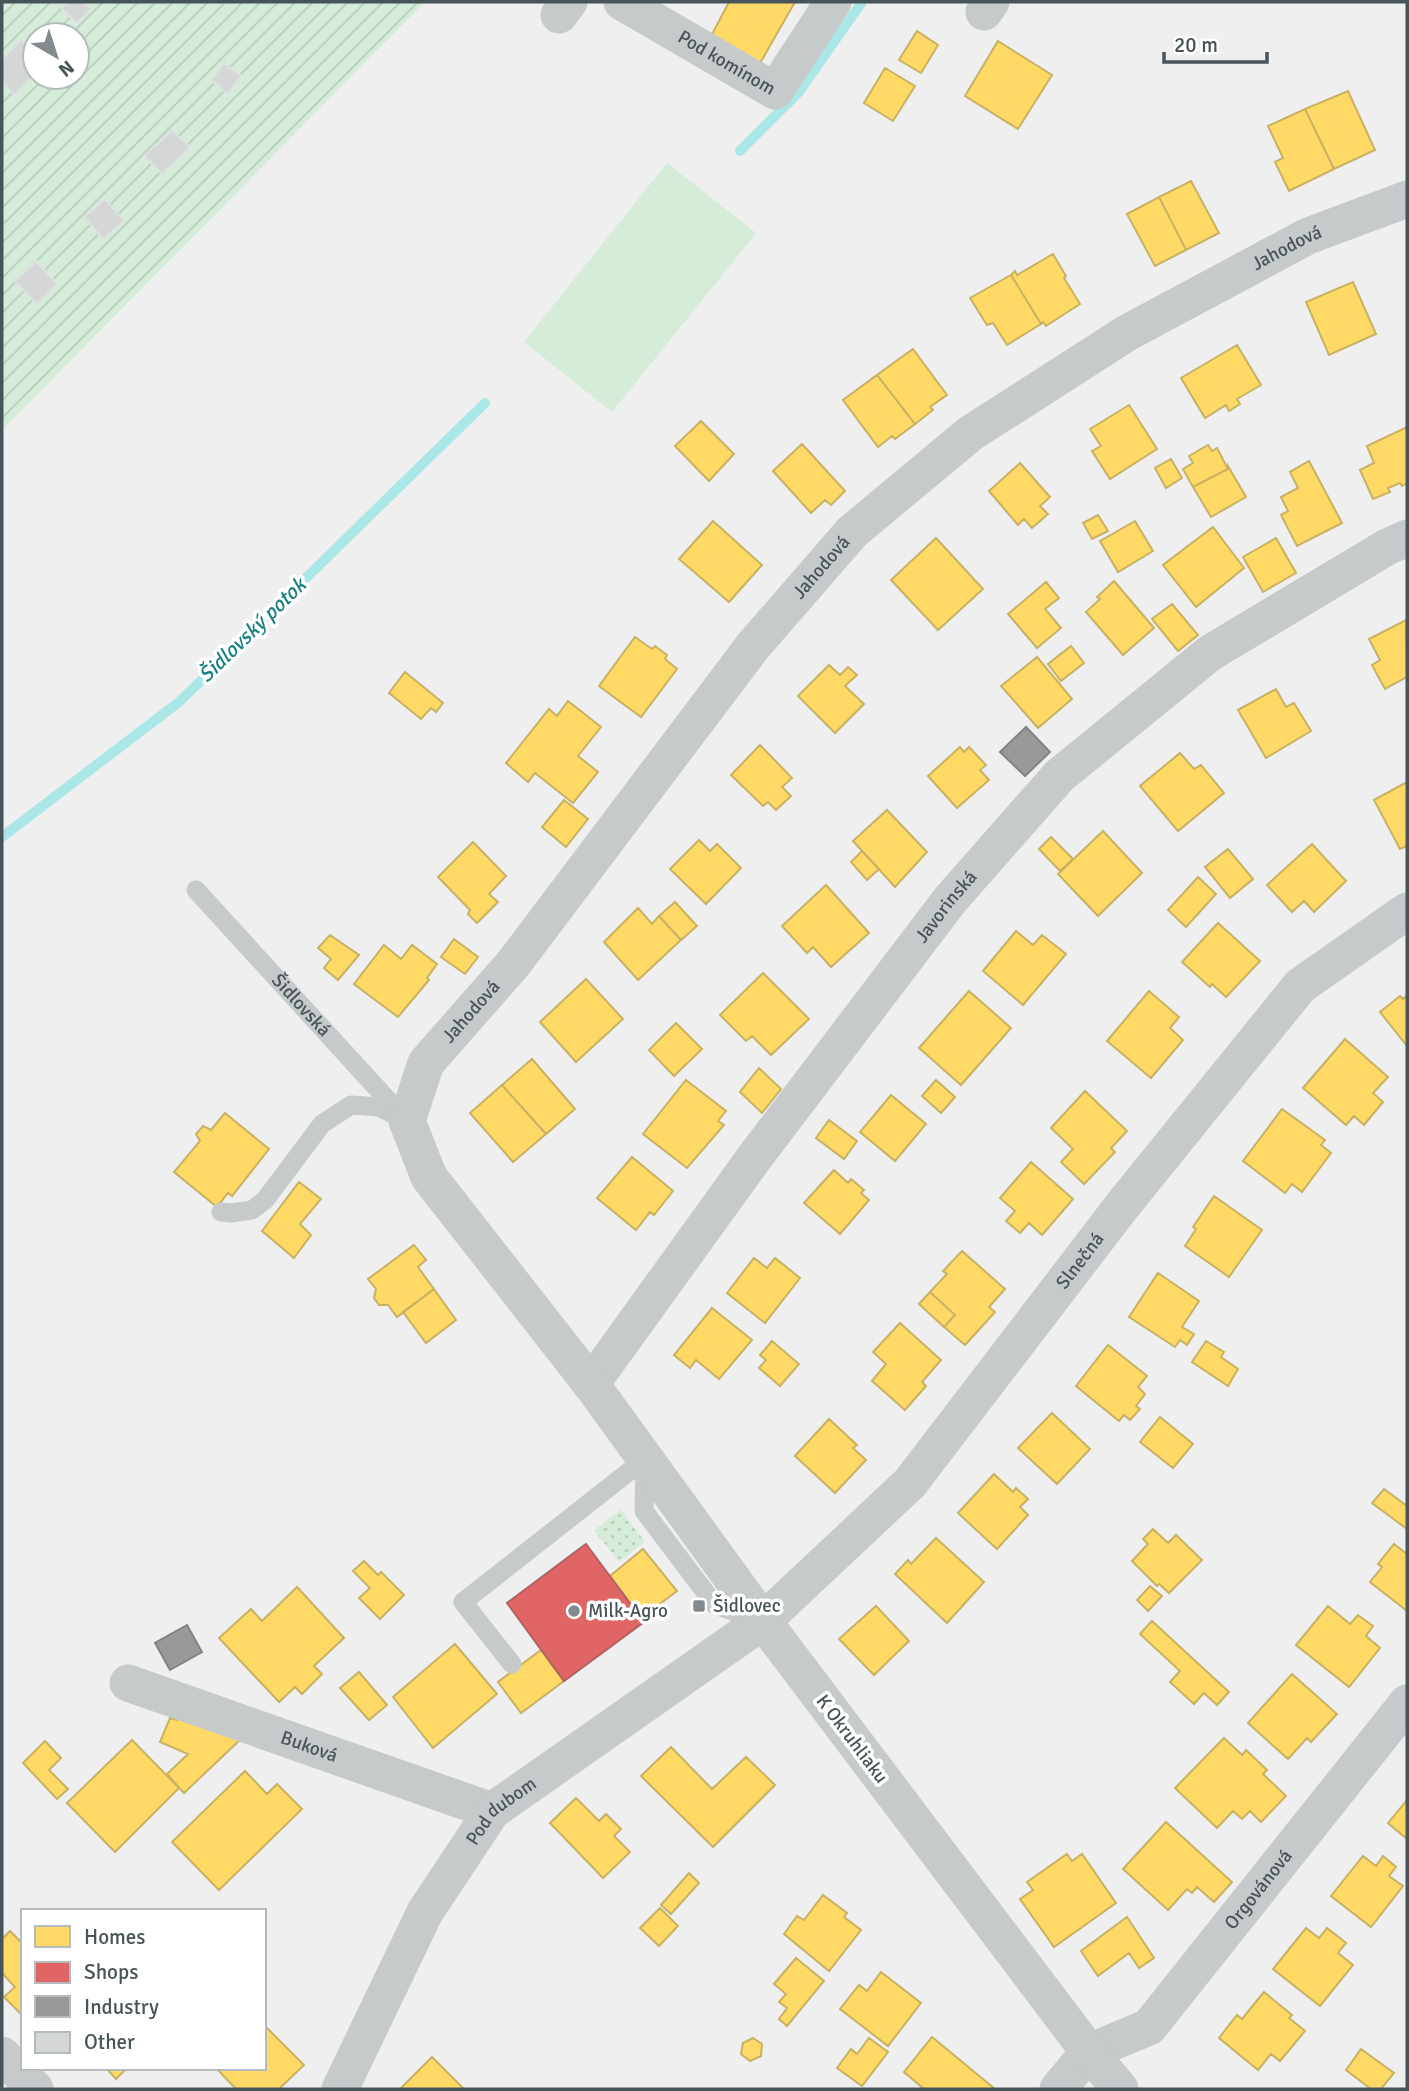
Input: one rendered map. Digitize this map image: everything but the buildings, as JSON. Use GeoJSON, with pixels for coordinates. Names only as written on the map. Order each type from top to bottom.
{"type":"FeatureCollection","features":[{"type":"Feature","properties":{"kind":"street","name":"Pod komínom"},"geometry":{"type":"LineString","coordinates":[[622,2],[775,91],[833,2]]}},
{"type":"Feature","properties":{"kind":"street","name":"Jahodová"},"geometry":{"type":"LineString","coordinates":[[407,1121],[426,1063],[513,964],[753,646],[852,532],[971,433],[1127,333],[1308,236],[1407,199]]}},
{"type":"Feature","properties":{"kind":"street","name":"Javorinská"},"geometry":{"type":"LineString","coordinates":[[591,1384],[754,1158],[950,900],[1059,776],[1210,653],[1387,547],[1407,538]]}},
{"type":"Feature","properties":{"kind":"street","name":"Slnečná"},"geometry":{"type":"LineString","coordinates":[[763,1621],[910,1483],[1122,1206],[1300,986],[1407,911]]}},
{"type":"Feature","properties":{"kind":"street"},"geometry":{"type":"LineString","coordinates":[[407,1121],[429,1177],[591,1384]]}},
{"type":"Feature","properties":{"kind":"street","name":"K Okruhliaku"},"geometry":{"type":"LineString","coordinates":[[591,1384],[763,1621],[1120,2089]]}},
{"type":"Feature","properties":{"kind":"street","name":"Pod dubom"},"geometry":{"type":"LineString","coordinates":[[340,2089],[425,1912],[492,1811],[763,1621]]}},
{"type":"Feature","properties":{"kind":"street","name":"Buková"},"geometry":{"type":"LineString","coordinates":[[128,1683],[492,1811]]}},
{"type":"Feature","properties":{"kind":"street","name":"Orgovánová"},"geometry":{"type":"LineString","coordinates":[[1090,2052],[1149,2026],[1407,1703]]}},
{"type":"Feature","properties":{"kind":"street"},"geometry":{"type":"LineString","coordinates":[[1058,2089],[1090,2052]]}},
{"type":"Feature","properties":{"kind":"street"},"geometry":{"type":"LineString","coordinates":[[2,2055],[35,2089]]}},
{"type":"Feature","properties":{"kind":"lane","name":"Šidlovská"},"geometry":{"type":"LineString","coordinates":[[196,890],[407,1121]]}},
{"type":"Feature","properties":{"kind":"lane"},"geometry":{"type":"LineString","coordinates":[[221,1212],[252,1210],[265,1200],[322,1124],[351,1105],[379,1107],[407,1121]]}},
{"type":"Feature","properties":{"kind":"lane"},"geometry":{"type":"LineString","coordinates":[[512,1664],[463,1602],[645,1459]]}},
{"type":"Feature","properties":{"kind":"green space"},"geometry":{"type":"Polygon","coordinates":[[[2,2],[425,2],[2,430],[2,2]]]}},
{"type":"Feature","properties":{"kind":"green space"},"geometry":{"type":"Polygon","coordinates":[[[667,163],[756,233],[612,412],[524,342],[667,163]]]}},
{"type":"Feature","properties":{"kind":"green space"},"geometry":{"type":"Polygon","coordinates":[[[621,1510],[645,1542],[619,1562],[594,1530],[621,1510]]]}},
{"type":"Feature","properties":{"kind":"waterway","name":"Šidlovský potok"},"geometry":{"type":"LineString","coordinates":[[740,151],[799,92],[862,2]]}},
{"type":"Feature","properties":{"kind":"waterway","name":"Šidlovský potok"},"geometry":{"type":"LineString","coordinates":[[2,837],[179,702],[485,403]]}},
{"type":"Feature","properties":{"kind":"place","name":"Šidlovec"},"geometry":{"type":"Point","coordinates":[699,1606]}},
{"type":"Feature","properties":{"kind":"place","name":"Milk-Agro"},"geometry":{"type":"Point","coordinates":[574,1611]}}]}
